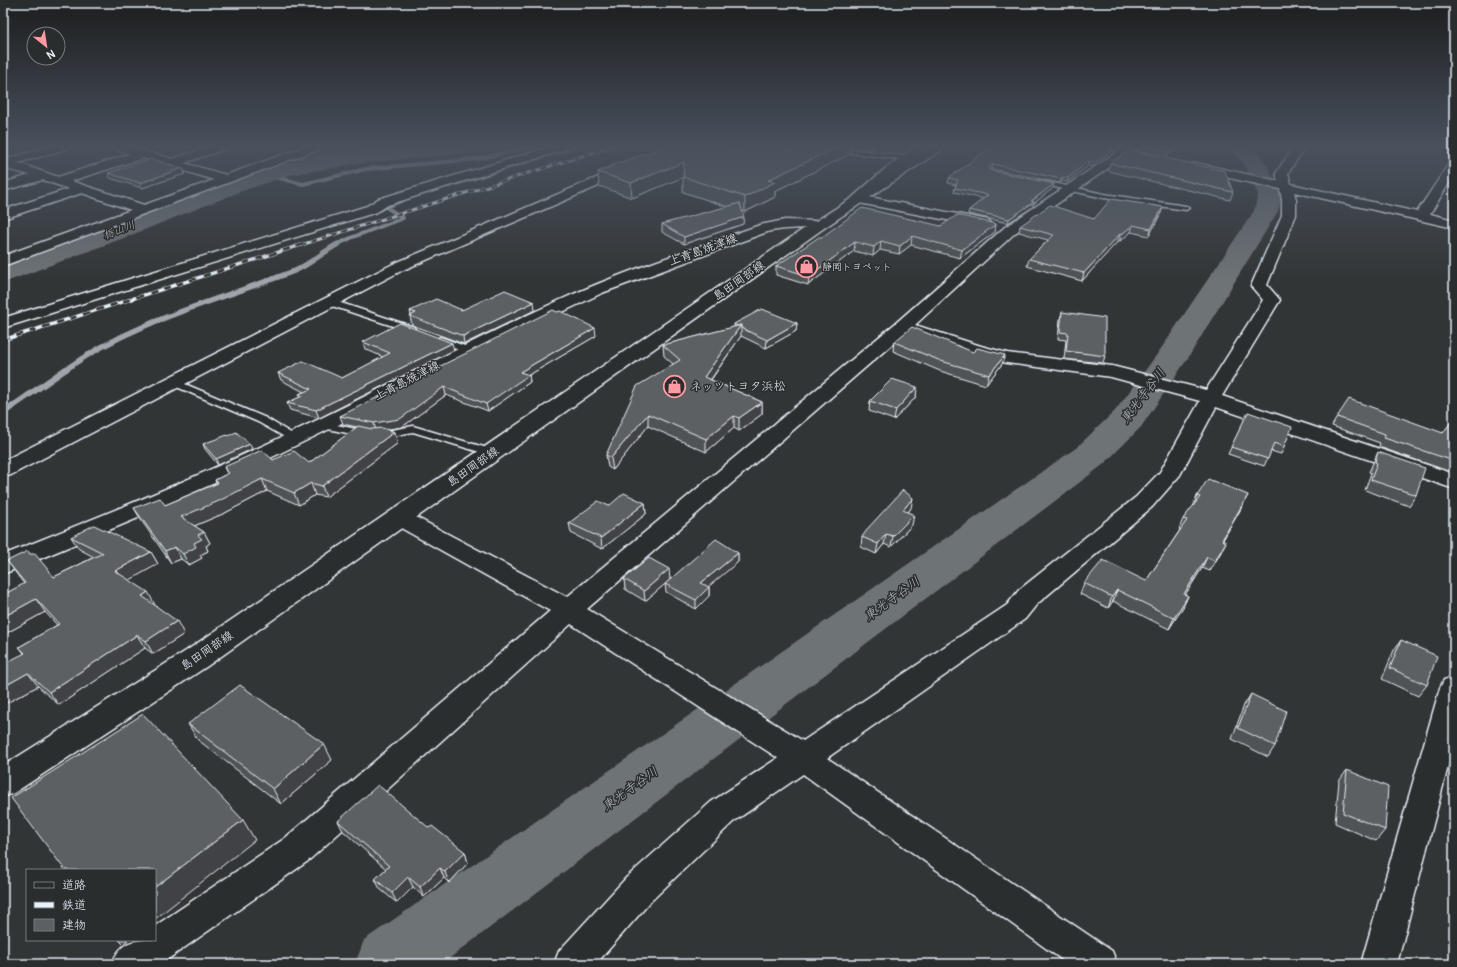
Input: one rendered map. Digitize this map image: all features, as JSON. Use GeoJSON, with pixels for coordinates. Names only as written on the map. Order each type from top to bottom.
{"type":"FeatureCollection","features":[{"type":"Feature","properties":{"kind":"street"},"geometry":{"type":"LineString","coordinates":[[3,215],[76,191]]}},
{"type":"Feature","properties":{"kind":"street"},"geometry":{"type":"LineString","coordinates":[[88,191],[145,210]]}},
{"type":"Feature","properties":{"kind":"street"},"geometry":{"type":"LineString","coordinates":[[3,261],[194,191]]}},
{"type":"Feature","properties":{"kind":"street"},"geometry":{"type":"LineString","coordinates":[[3,323],[360,213],[372,209],[383,202],[418,191]]}},
{"type":"Feature","properties":{"kind":"street"},"geometry":{"type":"LineString","coordinates":[[3,470],[398,267],[573,191]]}},
{"type":"Feature","properties":{"kind":"street"},"geometry":{"type":"LineString","coordinates":[[859,198],[866,191]]}},
{"type":"Feature","properties":{"kind":"street","name":"島田岡部線"},"geometry":{"type":"LineString","coordinates":[[3,783],[196,659],[870,191]]}},
{"type":"Feature","properties":{"kind":"street"},"geometry":{"type":"LineString","coordinates":[[130,964],[296,850],[569,610],[903,326],[1010,230],[1066,191]]}},
{"type":"Feature","properties":{"kind":"street"},"geometry":{"type":"LineString","coordinates":[[572,964],[639,890],[722,812],[1016,612],[1028,597],[1144,502],[1169,475],[1206,397],[1272,300],[1259,286],[1288,216],[1289,200],[1285,191]]}},
{"type":"Feature","properties":{"kind":"street"},"geometry":{"type":"LineString","coordinates":[[1305,191],[1454,224]]}},
{"type":"Feature","properties":{"kind":"street"},"geometry":{"type":"LineString","coordinates":[[1421,217],[1437,191]]}},
{"type":"Feature","properties":{"kind":"street"},"geometry":{"type":"LineString","coordinates":[[859,198],[980,222],[1010,230]]}},
{"type":"Feature","properties":{"kind":"street","name":"上青島焼津線"},"geometry":{"type":"LineString","coordinates":[[3,565],[108,522],[242,463],[467,350],[597,290],[765,228],[780,224],[802,223],[819,225]]}},
{"type":"Feature","properties":{"kind":"street"},"geometry":{"type":"LineString","coordinates":[[903,326],[975,350],[1007,358],[1112,372],[1206,397],[1454,482]]}},
{"type":"Feature","properties":{"kind":"street"},"geometry":{"type":"LineString","coordinates":[[400,518],[569,610],[717,702],[802,757],[1099,964]]}},
{"type":"Feature","properties":{"kind":"street"},"geometry":{"type":"LineString","coordinates":[[1379,964],[1454,688]]}},
{"type":"Feature","properties":{"kind":"lane"},"geometry":{"type":"LineString","coordinates":[[1087,191],[1142,202],[1186,208]]}},
{"type":"Feature","properties":{"kind":"lane"},"geometry":{"type":"LineString","coordinates":[[329,302],[417,331]]}},
{"type":"Feature","properties":{"kind":"lane"},"geometry":{"type":"LineString","coordinates":[[431,337],[467,350]]}},
{"type":"Feature","properties":{"kind":"lane"},"geometry":{"type":"LineString","coordinates":[[173,382],[262,420],[294,438]]}},
{"type":"Feature","properties":{"kind":"lane"},"geometry":{"type":"LineString","coordinates":[[322,424],[376,436],[413,429],[493,453]]}},
{"type":"Feature","properties":{"kind":"building"},"geometry":{"type":"Polygon","coordinates":[[[727,191],[757,191],[745,197],[727,191]]]}},
{"type":"Feature","properties":{"kind":"building"},"geometry":{"type":"Polygon","coordinates":[[[970,191],[1044,191],[1031,201],[1034,202],[1009,219],[969,210],[988,195],[970,191]]]}},
{"type":"Feature","properties":{"kind":"building"},"geometry":{"type":"Polygon","coordinates":[[[1111,199],[1163,207],[1151,229],[1133,225],[1120,234],[1084,273],[1029,259],[1054,235],[1020,226],[1050,205],[1094,219],[1111,199]]]}},
{"type":"Feature","properties":{"kind":"building"},"geometry":{"type":"Polygon","coordinates":[[[740,203],[744,217],[684,237],[662,224],[740,203]]]}},
{"type":"Feature","properties":{"kind":"building"},"geometry":{"type":"Polygon","coordinates":[[[862,208],[941,226],[957,215],[996,224],[962,250],[912,236],[900,246],[881,241],[874,247],[855,242],[809,276],[776,266],[819,237],[822,237],[862,208]]]}},
{"type":"Feature","properties":{"kind":"building"},"geometry":{"type":"Polygon","coordinates":[[[505,290],[534,302],[463,336],[410,316],[416,313],[410,311],[436,299],[462,310],[505,290]]]}},
{"type":"Feature","properties":{"kind":"building"},"geometry":{"type":"Polygon","coordinates":[[[762,309],[797,323],[767,340],[741,328],[741,325],[737,326],[734,324],[762,309]]]}},
{"type":"Feature","properties":{"kind":"building"},"geometry":{"type":"Polygon","coordinates":[[[553,310],[557,312],[560,311],[595,328],[520,372],[529,375],[486,404],[444,387],[400,419],[374,423],[340,416],[553,310]]]}},
{"type":"Feature","properties":{"kind":"building"},"geometry":{"type":"Polygon","coordinates":[[[1062,312],[1105,318],[1105,356],[1066,351],[1068,333],[1060,332],[1062,312]]]}},
{"type":"Feature","properties":{"kind":"building"},"geometry":{"type":"Polygon","coordinates":[[[400,323],[452,343],[316,410],[287,403],[302,396],[299,394],[311,389],[278,373],[303,361],[342,378],[390,353],[363,342],[400,323]]]}},
{"type":"Feature","properties":{"kind":"building"},"geometry":{"type":"Polygon","coordinates":[[[741,325],[704,377],[762,402],[739,418],[734,416],[706,439],[648,414],[611,458],[606,455],[637,386],[680,360],[663,345],[741,325]]]}},
{"type":"Feature","properties":{"kind":"building"},"geometry":{"type":"Polygon","coordinates":[[[912,327],[973,352],[977,348],[1005,355],[989,375],[941,361],[894,342],[912,327]]]}},
{"type":"Feature","properties":{"kind":"building"},"geometry":{"type":"Polygon","coordinates":[[[892,379],[917,387],[896,410],[870,401],[892,379]]]}},
{"type":"Feature","properties":{"kind":"building"},"geometry":{"type":"Polygon","coordinates":[[[1349,399],[1443,433],[1454,418],[1454,461],[1384,438],[1385,434],[1337,417],[1349,399]]]}},
{"type":"Feature","properties":{"kind":"building"},"geometry":{"type":"Polygon","coordinates":[[[1248,412],[1292,427],[1284,447],[1274,443],[1268,459],[1231,447],[1248,412]]]}},
{"type":"Feature","properties":{"kind":"building"},"geometry":{"type":"Polygon","coordinates":[[[358,426],[372,429],[382,428],[394,432],[322,486],[311,483],[294,493],[262,479],[219,501],[181,517],[204,532],[198,535],[202,539],[194,543],[196,547],[183,554],[175,547],[165,551],[134,508],[160,498],[165,505],[218,483],[215,480],[229,473],[224,467],[262,450],[273,460],[294,451],[309,463],[358,426]]]}},
{"type":"Feature","properties":{"kind":"building"},"geometry":{"type":"Polygon","coordinates":[[[236,432],[250,444],[216,459],[203,444],[227,435],[228,436],[236,432]]]}},
{"type":"Feature","properties":{"kind":"building"},"geometry":{"type":"Polygon","coordinates":[[[1378,452],[1425,468],[1416,495],[1371,480],[1377,463],[1375,462],[1378,452]]]}},
{"type":"Feature","properties":{"kind":"building"},"geometry":{"type":"Polygon","coordinates":[[[1208,479],[1248,495],[1222,540],[1226,542],[1215,561],[1207,557],[1184,594],[1188,596],[1174,618],[1117,590],[1112,597],[1084,583],[1103,560],[1146,581],[1187,520],[1183,519],[1200,497],[1197,496],[1208,479]]]}},
{"type":"Feature","properties":{"kind":"building"},"geometry":{"type":"Polygon","coordinates":[[[903,490],[913,498],[903,510],[914,515],[893,536],[886,534],[878,544],[862,537],[869,527],[903,490]]]}},
{"type":"Feature","properties":{"kind":"building"},"geometry":{"type":"Polygon","coordinates":[[[624,493],[645,503],[601,538],[569,523],[598,501],[609,506],[624,493]]]}},
{"type":"Feature","properties":{"kind":"building"},"geometry":{"type":"Polygon","coordinates":[[[94,525],[151,552],[115,571],[148,592],[142,596],[177,621],[146,641],[137,635],[49,692],[28,673],[3,687],[3,664],[25,653],[19,647],[59,624],[36,599],[3,617],[3,595],[25,583],[7,561],[28,551],[30,554],[35,554],[54,577],[103,553],[71,537],[94,525]]]}},
{"type":"Feature","properties":{"kind":"building"},"geometry":{"type":"Polygon","coordinates":[[[716,539],[738,553],[701,583],[709,587],[696,600],[665,584],[716,539]]]}},
{"type":"Feature","properties":{"kind":"building"},"geometry":{"type":"Polygon","coordinates":[[[649,558],[669,569],[644,591],[624,579],[649,558]]]}},
{"type":"Feature","properties":{"kind":"building"},"geometry":{"type":"Polygon","coordinates":[[[1401,640],[1437,656],[1427,685],[1390,668],[1401,640]]]}},
{"type":"Feature","properties":{"kind":"building"},"geometry":{"type":"Polygon","coordinates":[[[240,685],[324,744],[273,789],[188,724],[240,685]]]}},
{"type":"Feature","properties":{"kind":"building"},"geometry":{"type":"Polygon","coordinates":[[[1251,694],[1286,711],[1275,746],[1238,728],[1251,694]]]}},
{"type":"Feature","properties":{"kind":"building"},"geometry":{"type":"Polygon","coordinates":[[[143,714],[243,820],[156,886],[156,869],[64,869],[11,798],[143,714]]]}},
{"type":"Feature","properties":{"kind":"building"},"geometry":{"type":"Polygon","coordinates":[[[1347,770],[1388,787],[1385,830],[1343,813],[1347,770]]]}},
{"type":"Feature","properties":{"kind":"building"},"geometry":{"type":"Polygon","coordinates":[[[378,785],[429,828],[432,826],[465,852],[445,872],[440,868],[420,887],[408,877],[392,893],[375,879],[389,866],[338,821],[378,785]]]}},
{"type":"Feature","properties":{"kind":"waterway","name":"栃山川"},"geometry":{"type":"LineString","coordinates":[[3,274],[221,191]]}},
{"type":"Feature","properties":{"kind":"waterway","name":"東光寺谷川"},"geometry":{"type":"LineString","coordinates":[[388,964],[1090,456],[1128,419],[1171,358],[1266,211],[1270,194],[1269,191]]}},
{"type":"Feature","properties":{"kind":"waterway"},"geometry":{"type":"LineString","coordinates":[[338,244],[403,218],[386,207],[403,200]]}},
{"type":"Feature","properties":{"kind":"waterway"},"geometry":{"type":"LineString","coordinates":[[65,370],[91,353],[147,325],[176,313],[294,271],[338,244]]}},
{"type":"Feature","properties":{"kind":"waterway"},"geometry":{"type":"LineString","coordinates":[[3,413],[66,369]]}},
{"type":"Feature","properties":{"kind":"railway"},"geometry":{"type":"LineString","coordinates":[[301,245],[471,191]]}},
{"type":"Feature","properties":{"kind":"railway"},"geometry":{"type":"LineString","coordinates":[[3,340],[304,244]]}},
{"type":"Feature","properties":{"kind":"place","name":"静岡トヨペット"},"geometry":{"type":"Point","coordinates":[806,267]}},
{"type":"Feature","properties":{"kind":"place","name":"ネッツトヨタ浜松"},"geometry":{"type":"Point","coordinates":[675,386]}}]}
